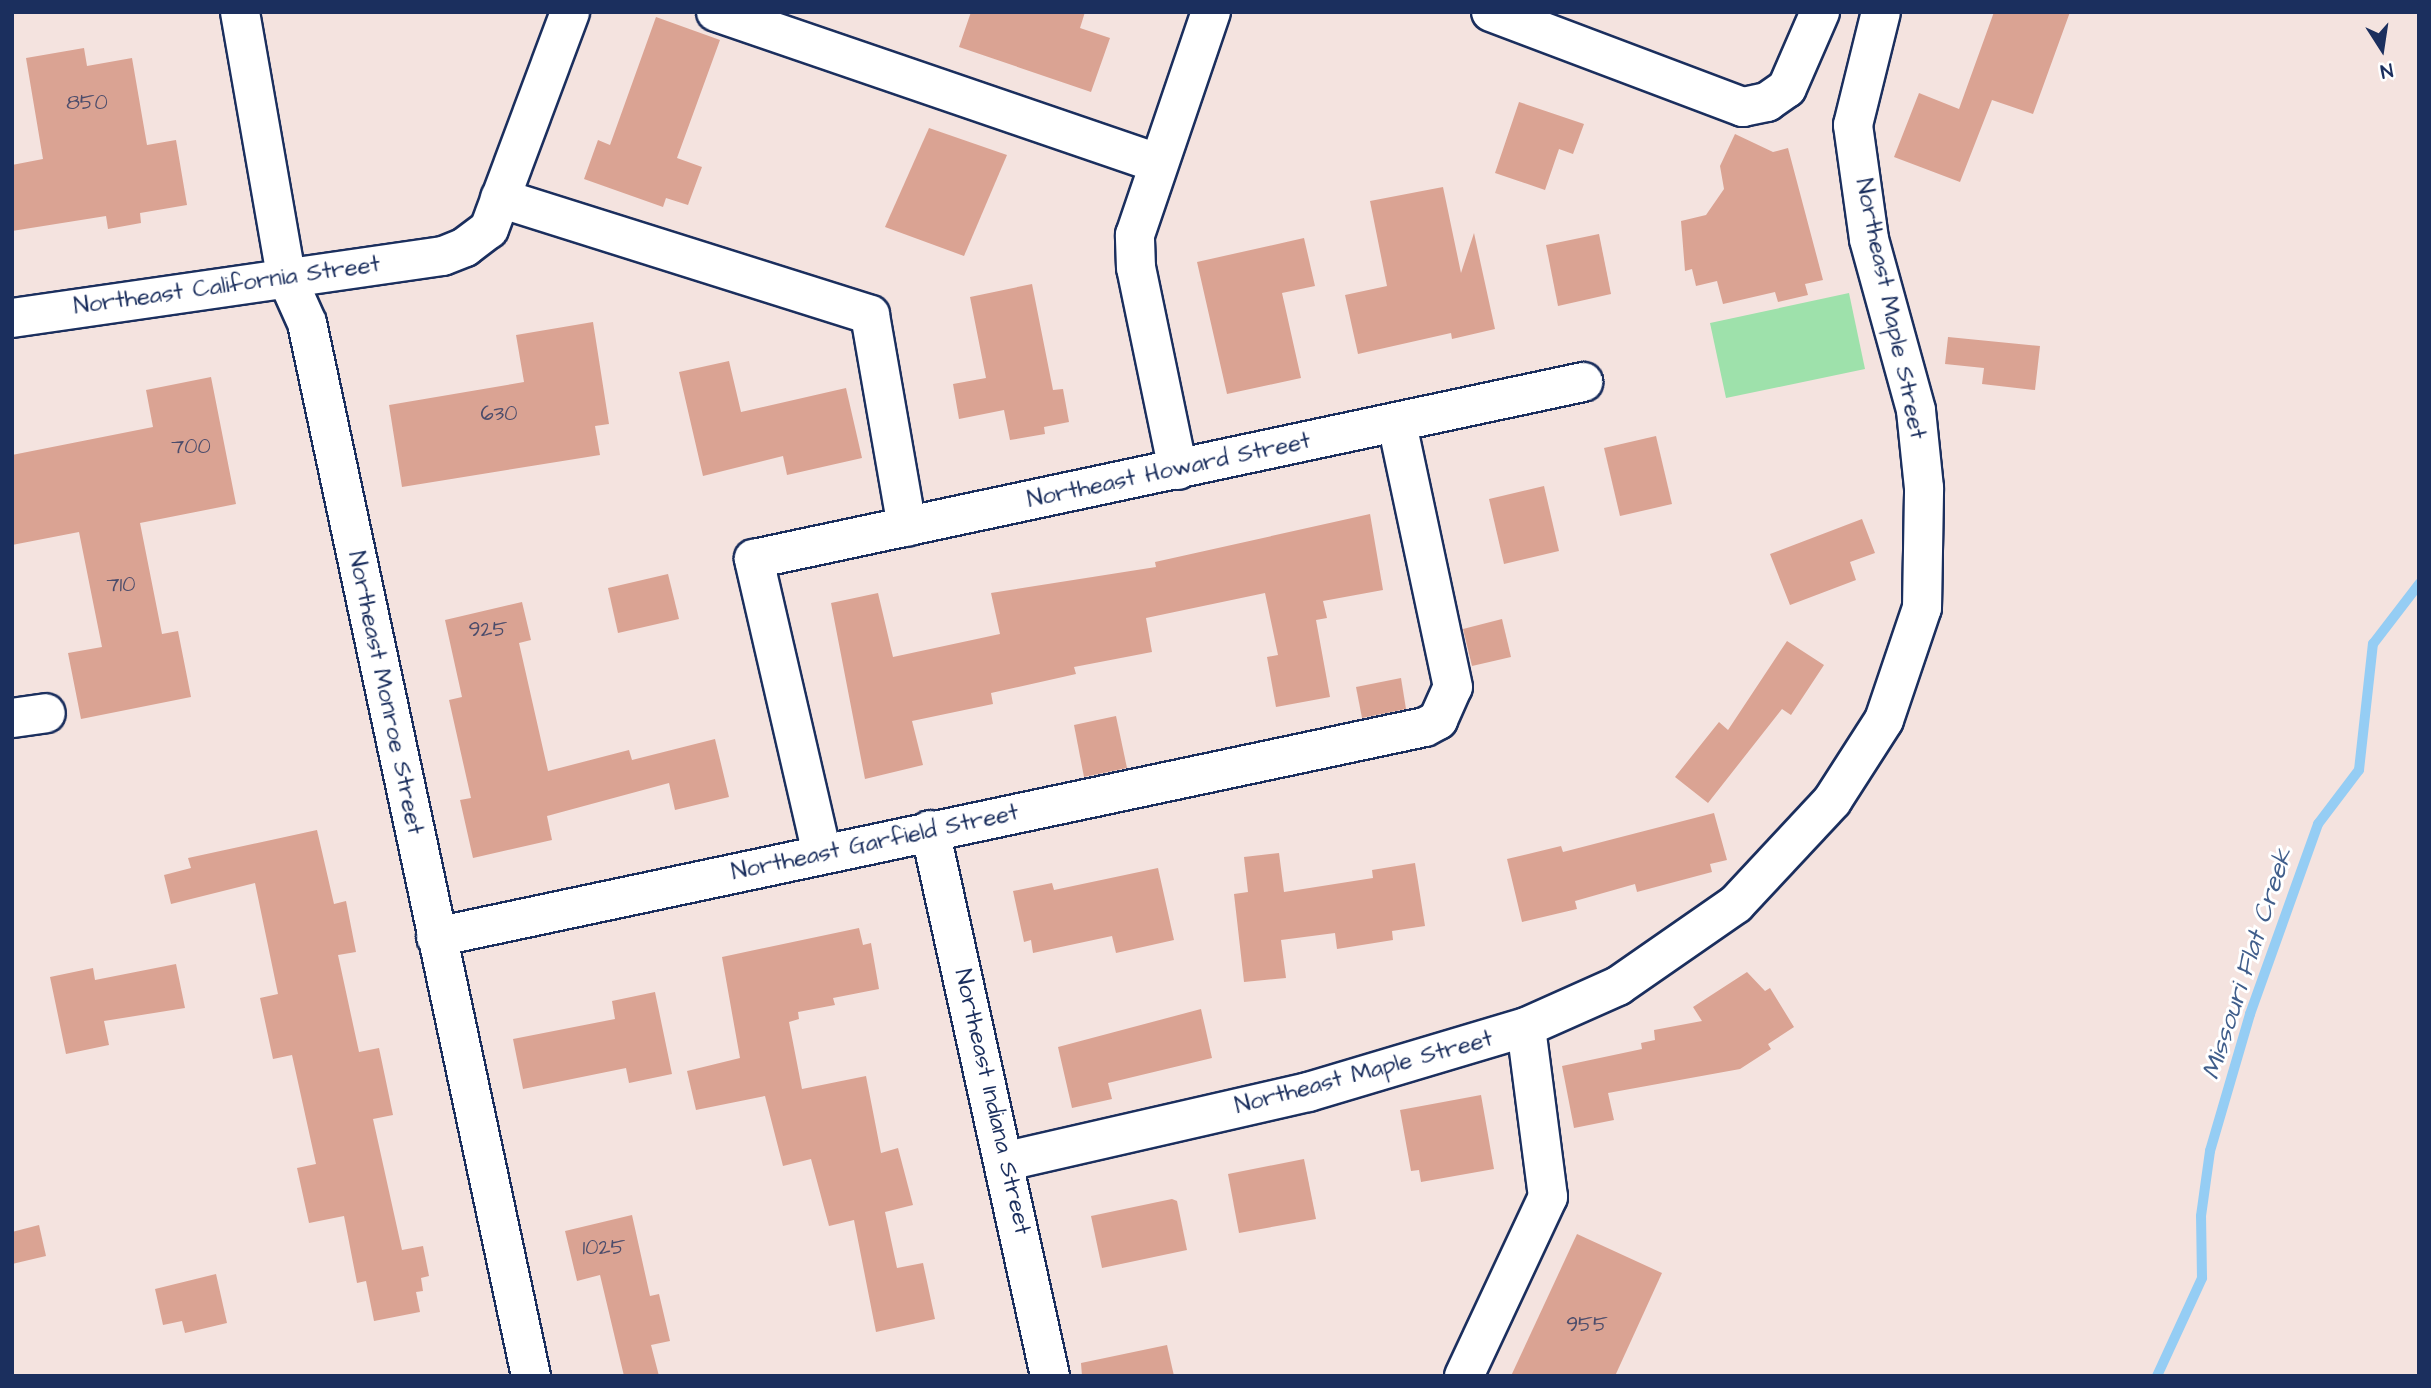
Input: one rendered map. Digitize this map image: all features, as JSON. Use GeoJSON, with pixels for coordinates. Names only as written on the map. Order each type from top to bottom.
{"type":"FeatureCollection","features":[{"type":"Feature","properties":{"kind":"street","name":"Northeast Monroe Street"},"geometry":{"type":"LineString","coordinates":[[240,12],[286,275],[307,323],[530,1376]]}},
{"type":"Feature","properties":{"kind":"street"},"geometry":{"type":"LineString","coordinates":[[570,12],[500,198],[870,315],[907,527]]}},
{"type":"Feature","properties":{"kind":"street"},"geometry":{"type":"LineString","coordinates":[[716,12],[1156,163]]}},
{"type":"Feature","properties":{"kind":"street"},"geometry":{"type":"LineString","coordinates":[[1178,470],[1136,268],[1135,235],[1156,163],[1211,12]]}},
{"type":"Feature","properties":{"kind":"street"},"geometry":{"type":"LineString","coordinates":[[1491,12],[1742,107],[1767,102],[1787,88],[1819,12]]}},
{"type":"Feature","properties":{"kind":"street","name":"Northeast Maple Street"},"geometry":{"type":"LineString","coordinates":[[1007,1161],[1308,1092],[1421,1063],[1526,1027],[1619,986],[1736,904],[1832,801],[1884,719],[1906,664],[1922,608],[1923,475],[1916,410],[1869,239],[1853,125],[1881,12]]}},
{"type":"Feature","properties":{"kind":"street","name":"Northeast California Street"},"geometry":{"type":"LineString","coordinates":[[12,318],[286,275],[443,256],[489,229],[500,198]]}},
{"type":"Feature","properties":{"kind":"street","name":"Northeast Howard Street"},"geometry":{"type":"LineString","coordinates":[[822,854],[754,559],[1583,383]]}},
{"type":"Feature","properties":{"kind":"street","name":"Northeast Garfield Street"},"geometry":{"type":"LineString","coordinates":[[436,937],[1425,727],[1438,720],[1453,687],[1397,423]]}},
{"type":"Feature","properties":{"kind":"street","name":"Northeast Indiana Street"},"geometry":{"type":"LineString","coordinates":[[930,830],[1007,1161],[1050,1376]]}},
{"type":"Feature","properties":{"kind":"street"},"geometry":{"type":"LineString","coordinates":[[1464,1376],[1548,1197],[1526,1027]]}},
{"type":"Feature","properties":{"kind":"green space"},"geometry":{"type":"Polygon","coordinates":[[[1849,293],[1865,369],[1726,398],[1710,323],[1849,293]]]}},
{"type":"Feature","properties":{"kind":"building"},"geometry":{"type":"Polygon","coordinates":[[[971,12],[1085,12],[1080,28],[1110,38],[1091,92],[959,47],[971,12]]]}},
{"type":"Feature","properties":{"kind":"building"},"geometry":{"type":"Polygon","coordinates":[[[1994,12],[2070,12],[2033,114],[1992,100],[1960,182],[1894,157],[1919,93],[1959,109],[1994,12]]]}},
{"type":"Feature","properties":{"kind":"building"},"geometry":{"type":"Polygon","coordinates":[[[656,17],[720,40],[677,158],[702,167],[688,205],[666,198],[663,207],[584,179],[598,140],[610,145],[656,17]]]}},
{"type":"Feature","properties":{"kind":"building"},"geometry":{"type":"Polygon","coordinates":[[[84,48],[87,66],[132,58],[147,145],[176,140],[187,205],[140,213],[141,223],[108,229],[106,216],[12,231],[12,165],[43,159],[26,58],[84,48]]]}},
{"type":"Feature","properties":{"kind":"building"},"geometry":{"type":"Polygon","coordinates":[[[1519,102],[1584,124],[1573,154],[1559,149],[1545,190],[1495,173],[1519,102]]]}},
{"type":"Feature","properties":{"kind":"building"},"geometry":{"type":"Polygon","coordinates":[[[929,128],[1007,155],[964,256],[885,227],[929,128]]]}},
{"type":"Feature","properties":{"kind":"building"},"geometry":{"type":"Polygon","coordinates":[[[1735,134],[1773,152],[1788,148],[1823,280],[1805,284],[1808,295],[1778,302],[1775,292],[1723,304],[1717,281],[1696,286],[1692,269],[1685,271],[1681,221],[1706,215],[1724,189],[1720,166],[1735,134]]]}},
{"type":"Feature","properties":{"kind":"building"},"geometry":{"type":"Polygon","coordinates":[[[1443,187],[1461,273],[1474,233],[1495,329],[1452,339],[1451,333],[1358,354],[1345,295],[1387,286],[1370,201],[1443,187]]]}},
{"type":"Feature","properties":{"kind":"building"},"geometry":{"type":"Polygon","coordinates":[[[1599,234],[1611,294],[1558,306],[1546,245],[1599,234]]]}},
{"type":"Feature","properties":{"kind":"building"},"geometry":{"type":"Polygon","coordinates":[[[1304,238],[1315,286],[1282,293],[1301,378],[1227,394],[1197,262],[1304,238]]]}},
{"type":"Feature","properties":{"kind":"building"},"geometry":{"type":"Polygon","coordinates":[[[1032,284],[1053,390],[1063,389],[1069,422],[1044,427],[1045,434],[1010,440],[1004,410],[959,419],[953,384],[986,378],[970,297],[1032,284]]]}},
{"type":"Feature","properties":{"kind":"building"},"geometry":{"type":"Polygon","coordinates":[[[593,322],[609,424],[595,426],[600,455],[402,487],[389,405],[524,382],[516,335],[593,322]]]}},
{"type":"Feature","properties":{"kind":"building"},"geometry":{"type":"Polygon","coordinates":[[[1948,337],[2040,346],[2035,390],[1982,384],[1984,368],[1945,364],[1948,337]]]}},
{"type":"Feature","properties":{"kind":"building"},"geometry":{"type":"Polygon","coordinates":[[[729,361],[741,412],[846,388],[862,458],[787,475],[783,456],[703,476],[679,372],[729,361]]]}},
{"type":"Feature","properties":{"kind":"building"},"geometry":{"type":"Polygon","coordinates":[[[211,377],[236,504],[140,523],[162,634],[178,631],[191,697],[81,719],[68,653],[102,647],[79,532],[12,545],[12,455],[153,427],[146,390],[211,377]]]}},
{"type":"Feature","properties":{"kind":"building"},"geometry":{"type":"Polygon","coordinates":[[[1656,436],[1672,504],[1620,516],[1604,448],[1656,436]]]}},
{"type":"Feature","properties":{"kind":"building"},"geometry":{"type":"Polygon","coordinates":[[[1544,486],[1559,551],[1504,564],[1489,499],[1544,486]]]}},
{"type":"Feature","properties":{"kind":"building"},"geometry":{"type":"Polygon","coordinates":[[[1370,514],[1383,590],[1323,601],[1327,618],[1316,620],[1330,697],[1276,707],[1267,657],[1278,655],[1265,593],[1146,618],[1152,652],[1074,667],[1076,674],[991,693],[993,704],[912,721],[923,765],[865,779],[831,603],[878,593],[893,657],[1000,634],[991,593],[1156,567],[1155,562],[1370,514]]]}},
{"type":"Feature","properties":{"kind":"building"},"geometry":{"type":"Polygon","coordinates":[[[1862,519],[1875,553],[1850,562],[1856,580],[1790,605],[1770,554],[1862,519]]]}},
{"type":"Feature","properties":{"kind":"building"},"geometry":{"type":"Polygon","coordinates":[[[668,574],[679,619],[618,633],[608,588],[668,574]]]}},
{"type":"Feature","properties":{"kind":"building"},"geometry":{"type":"Polygon","coordinates":[[[522,602],[531,640],[519,643],[548,771],[629,750],[632,760],[715,739],[729,797],[675,810],[669,783],[547,816],[552,840],[473,858],[460,800],[471,798],[449,700],[462,697],[445,620],[522,602]]]}},
{"type":"Feature","properties":{"kind":"building"},"geometry":{"type":"Polygon","coordinates":[[[1502,619],[1511,657],[1472,666],[1463,629],[1502,619]]]}},
{"type":"Feature","properties":{"kind":"building"},"geometry":{"type":"Polygon","coordinates":[[[1787,641],[1824,665],[1791,715],[1782,709],[1708,803],[1675,777],[1719,722],[1728,730],[1787,641]]]}},
{"type":"Feature","properties":{"kind":"building"},"geometry":{"type":"Polygon","coordinates":[[[1401,678],[1406,709],[1362,718],[1356,687],[1401,678]]]}},
{"type":"Feature","properties":{"kind":"building"},"geometry":{"type":"Polygon","coordinates":[[[1116,716],[1127,768],[1084,777],[1074,725],[1116,716]]]}},
{"type":"Feature","properties":{"kind":"building"},"geometry":{"type":"Polygon","coordinates":[[[1714,813],[1727,860],[1710,864],[1712,872],[1637,892],[1635,884],[1575,901],[1577,909],[1522,922],[1507,859],[1561,846],[1563,852],[1714,813]]]}},
{"type":"Feature","properties":{"kind":"building"},"geometry":{"type":"Polygon","coordinates":[[[317,830],[334,904],[346,901],[356,952],[338,955],[359,1052],[379,1048],[393,1115],[373,1119],[402,1250],[423,1246],[429,1276],[421,1278],[423,1291],[416,1292],[420,1312],[374,1321],[366,1281],[357,1283],[344,1216],[309,1223],[297,1168],[316,1164],[292,1055],[273,1059],[260,998],[278,994],[255,883],[171,904],[164,875],[191,868],[188,858],[317,830]]]}},
{"type":"Feature","properties":{"kind":"building"},"geometry":{"type":"Polygon","coordinates":[[[1279,853],[1284,892],[1373,878],[1372,870],[1415,863],[1425,926],[1392,931],[1393,940],[1337,949],[1335,933],[1281,940],[1286,978],[1244,982],[1234,894],[1248,892],[1244,857],[1279,853]]]}},
{"type":"Feature","properties":{"kind":"building"},"geometry":{"type":"Polygon","coordinates":[[[1158,868],[1174,940],[1116,953],[1112,936],[1033,953],[1031,940],[1024,942],[1013,891],[1052,883],[1054,890],[1158,868]]]}},
{"type":"Feature","properties":{"kind":"building"},"geometry":{"type":"Polygon","coordinates":[[[859,928],[863,945],[871,943],[879,989],[833,998],[835,1005],[798,1012],[799,1019],[789,1022],[802,1089],[866,1076],[881,1153],[898,1148],[913,1205],[885,1212],[897,1268],[923,1263],[935,1319],[876,1332],[854,1220],[829,1226],[811,1159],[783,1166],[765,1096],[696,1110],[687,1071],[740,1058],[722,957],[859,928]]]}},
{"type":"Feature","properties":{"kind":"building"},"geometry":{"type":"Polygon","coordinates":[[[176,964],[185,1008],[104,1021],[109,1045],[66,1054],[50,977],[93,968],[95,980],[176,964]]]}},
{"type":"Feature","properties":{"kind":"building"},"geometry":{"type":"Polygon","coordinates":[[[1747,972],[1765,991],[1770,988],[1794,1027],[1768,1044],[1771,1049],[1740,1069],[1608,1093],[1614,1120],[1574,1128],[1562,1066],[1642,1049],[1641,1043],[1655,1040],[1654,1030],[1702,1021],[1693,1007],[1747,972]]]}},
{"type":"Feature","properties":{"kind":"building"},"geometry":{"type":"Polygon","coordinates":[[[655,992],[672,1074],[629,1083],[626,1068],[523,1089],[513,1039],[615,1019],[612,1001],[655,992]]]}},
{"type":"Feature","properties":{"kind":"building"},"geometry":{"type":"Polygon","coordinates":[[[1201,1009],[1212,1058],[1108,1083],[1112,1099],[1072,1108],[1058,1047],[1201,1009]]]}},
{"type":"Feature","properties":{"kind":"building"},"geometry":{"type":"Polygon","coordinates":[[[1481,1095],[1494,1169],[1421,1182],[1419,1170],[1411,1171],[1400,1110],[1481,1095]]]}},
{"type":"Feature","properties":{"kind":"building"},"geometry":{"type":"Polygon","coordinates":[[[1304,1159],[1316,1219],[1239,1233],[1228,1174],[1304,1159]]]}},
{"type":"Feature","properties":{"kind":"building"},"geometry":{"type":"Polygon","coordinates":[[[1172,1199],[1177,1201],[1187,1250],[1102,1268],[1091,1216],[1172,1199]]]}},
{"type":"Feature","properties":{"kind":"building"},"geometry":{"type":"Polygon","coordinates":[[[632,1215],[650,1296],[659,1294],[670,1341],[651,1345],[659,1376],[624,1376],[600,1275],[577,1281],[565,1231],[632,1215]]]}},
{"type":"Feature","properties":{"kind":"building"},"geometry":{"type":"Polygon","coordinates":[[[39,1225],[46,1256],[12,1264],[12,1232],[39,1225]]]}},
{"type":"Feature","properties":{"kind":"building"},"geometry":{"type":"Polygon","coordinates":[[[1577,1234],[1662,1273],[1615,1376],[1511,1376],[1577,1234]]]}},
{"type":"Feature","properties":{"kind":"building"},"geometry":{"type":"Polygon","coordinates":[[[216,1274],[227,1323],[185,1333],[182,1321],[163,1325],[155,1289],[216,1274]]]}},
{"type":"Feature","properties":{"kind":"building"},"geometry":{"type":"Polygon","coordinates":[[[1167,1345],[1174,1376],[1082,1376],[1081,1363],[1167,1345]]]}},
{"type":"Feature","properties":{"kind":"waterway","name":"Missouri Flat Creek"},"geometry":{"type":"LineString","coordinates":[[2157,1376],[2202,1278],[2201,1216],[2210,1151],[2250,1014],[2318,824],[2359,770],[2373,644],[2419,584]]}}]}
